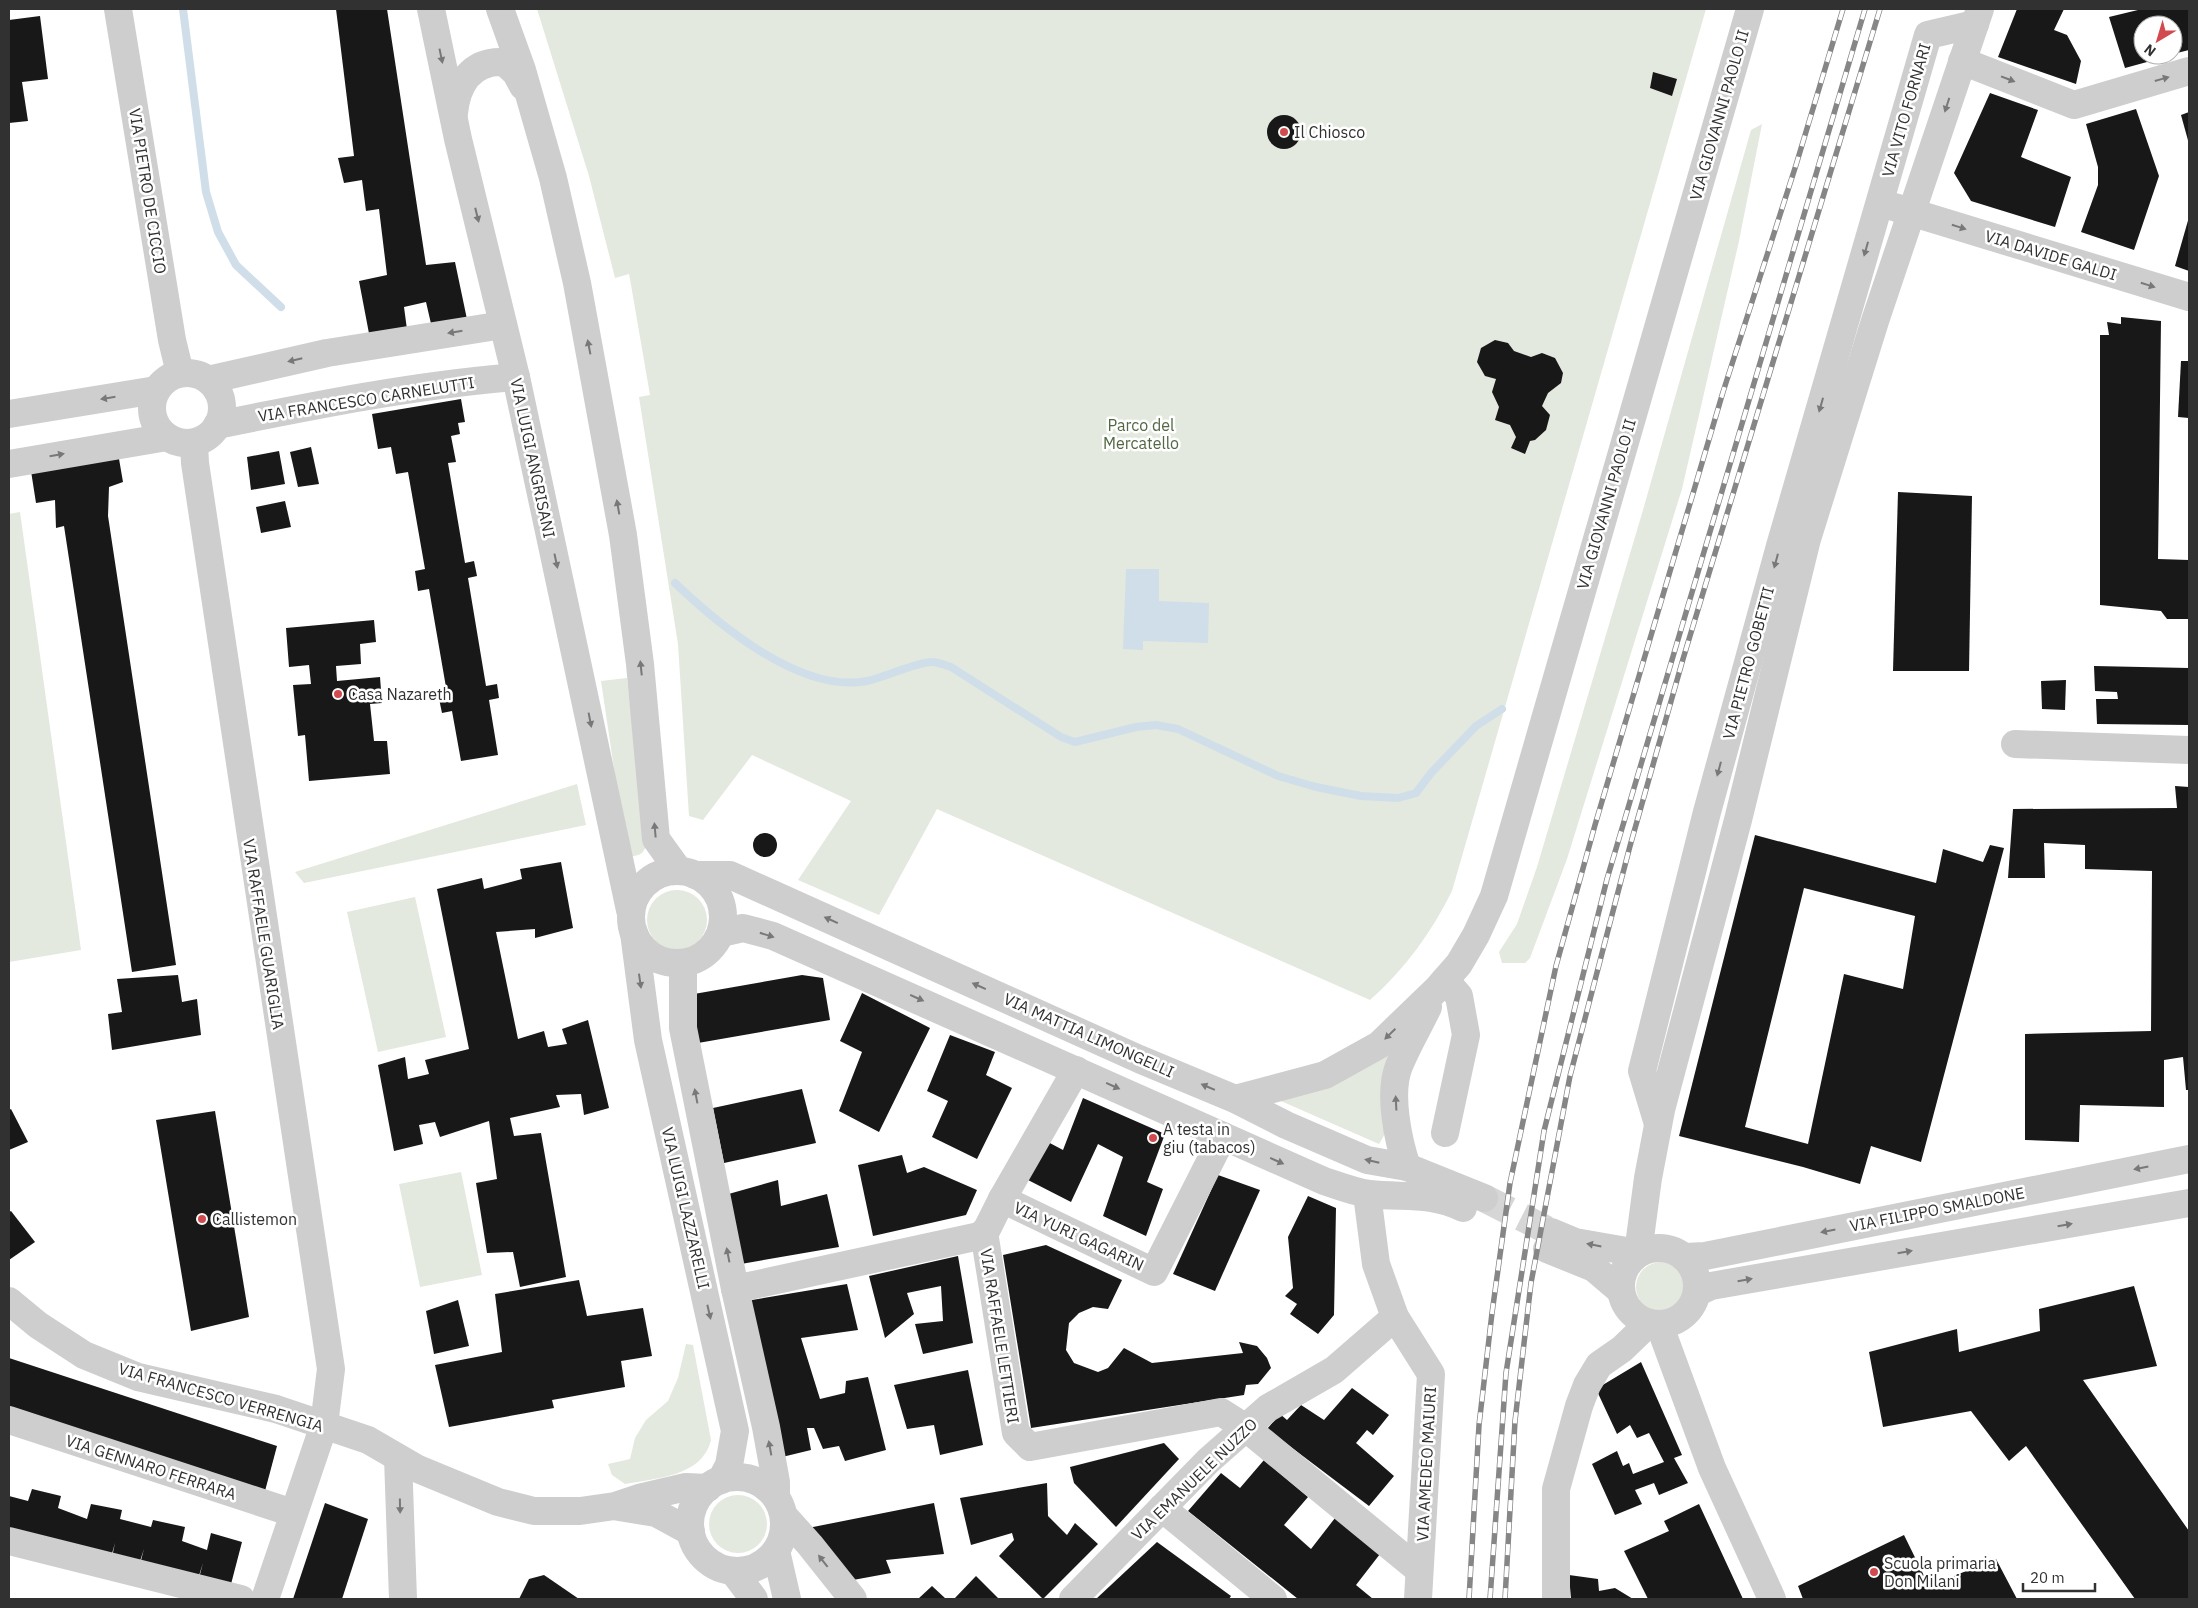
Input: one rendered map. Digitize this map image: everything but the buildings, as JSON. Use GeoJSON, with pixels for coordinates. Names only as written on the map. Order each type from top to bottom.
{"type":"FeatureCollection","features":[{"type":"Feature","properties":{"kind":"street","name":"VIA PIETRO DE CICCIO"},"geometry":{"type":"LineString","coordinates":[[118,9],[169,321],[180,373]]}},
{"type":"Feature","properties":{"kind":"street","name":"VIA LUIGI ANGRISANI"},"geometry":{"type":"LineString","coordinates":[[431,9],[454,117],[516,377],[632,921]]}},
{"type":"Feature","properties":{"kind":"street"},"geometry":{"type":"LineString","coordinates":[[500,9],[529,96],[553,178],[577,283],[623,535],[640,664],[656,839],[687,873]]}},
{"type":"Feature","properties":{"kind":"street","name":"VIA GIOVANNI PAOLO II"},"geometry":{"type":"LineString","coordinates":[[1236,1099],[1304,1083],[1347,1065],[1379,1045],[1459,964],[1476,935],[1494,896],[1750,9]]}},
{"type":"Feature","properties":{"kind":"street","name":"VIA VITO FORNARI"},"geometry":{"type":"LineString","coordinates":[[1913,212],[1977,16]]}},
{"type":"Feature","properties":{"kind":"street","name":"VIA VITO FORNARI"},"geometry":{"type":"LineString","coordinates":[[1879,202],[1928,35],[1977,16]]}},
{"type":"Feature","properties":{"kind":"street"},"geometry":{"type":"LineString","coordinates":[[454,117],[456,96],[462,82],[471,72],[488,64],[504,62],[516,72],[529,96]]}},
{"type":"Feature","properties":{"kind":"street"},"geometry":{"type":"LineString","coordinates":[[1962,62],[2074,105],[2189,71]]}},
{"type":"Feature","properties":{"kind":"street","name":"VIA DAVIDE GALDI"},"geometry":{"type":"LineString","coordinates":[[1879,202],[2189,297]]}},
{"type":"Feature","properties":{"kind":"street","name":"VIA PIETRO GOBETTI"},"geometry":{"type":"LineString","coordinates":[[1638,1253],[1648,1178],[1658,1126],[1735,832],[1793,594],[1816,470],[1879,202]]}},
{"type":"Feature","properties":{"kind":"street","name":"VIA PIETRO GOBETTI"},"geometry":{"type":"LineString","coordinates":[[1658,1126],[1642,1071],[1704,824],[1816,470],[1875,321],[1913,212]]}},
{"type":"Feature","properties":{"kind":"street"},"geometry":{"type":"LineString","coordinates":[[208,380],[327,353],[503,325]]}},
{"type":"Feature","properties":{"kind":"street"},"geometry":{"type":"LineString","coordinates":[[180,373],[196,374],[208,380],[215,387],[220,397],[222,409],[217,426],[204,438],[194,442],[182,443],[167,437],[155,423],[151,412],[152,400],[156,390],[163,381],[180,373]]}},
{"type":"Feature","properties":{"kind":"street","name":"VIA FRANCESCO CARNELUTTI"},"geometry":{"type":"LineString","coordinates":[[217,426],[336,401],[516,377]]}},
{"type":"Feature","properties":{"kind":"street"},"geometry":{"type":"LineString","coordinates":[[9,414],[156,390]]}},
{"type":"Feature","properties":{"kind":"street"},"geometry":{"type":"LineString","coordinates":[[9,464],[167,437]]}},
{"type":"Feature","properties":{"kind":"street","name":"VIA RAFFAELE GUARIGLIA"},"geometry":{"type":"LineString","coordinates":[[194,442],[195,463],[254,864],[331,1369],[324,1425],[265,1599]]}},
{"type":"Feature","properties":{"kind":"street"},"geometry":{"type":"LineString","coordinates":[[2015,744],[2189,750]]}},
{"type":"Feature","properties":{"kind":"street"},"geometry":{"type":"LineString","coordinates":[[1704,824],[1735,832]]}},
{"type":"Feature","properties":{"kind":"street"},"geometry":{"type":"LineString","coordinates":[[666,872],[687,873],[707,882],[719,900],[722,906],[720,933],[706,953],[683,963],[659,960],[639,944],[632,921],[642,888],[654,877],[666,872]]}},
{"type":"Feature","properties":{"kind":"street","name":"VIA MATTIA LIMONGELLI"},"geometry":{"type":"LineString","coordinates":[[687,873],[730,875],[1236,1099],[1286,1125],[1367,1160],[1407,1168],[1483,1208],[1412,1194],[1367,1194],[1324,1181],[773,936],[743,928],[720,933]]}},
{"type":"Feature","properties":{"kind":"street","name":"VIA LUIGI LAZZARELLI"},"geometry":{"type":"LineString","coordinates":[[632,921],[648,1040],[735,1430],[729,1465],[714,1484]]}},
{"type":"Feature","properties":{"kind":"street","name":"VIA LUIGI LAZZARELLI"},"geometry":{"type":"LineString","coordinates":[[683,963],[683,1028],[735,1289],[766,1427],[780,1506]]}},
{"type":"Feature","properties":{"kind":"street"},"geometry":{"type":"LineString","coordinates":[[1441,984],[1459,996],[1466,1035],[1445,1133]]}},
{"type":"Feature","properties":{"kind":"street","name":"VIA GIOVANNI PAOLO II"},"geometry":{"type":"LineString","coordinates":[[1407,1168],[1398,1135],[1395,1094],[1398,1067],[1441,984]]}},
{"type":"Feature","properties":{"kind":"street","name":"VIA RAFFAELE LETTIERI"},"geometry":{"type":"LineString","coordinates":[[1076,1070],[984,1233],[1016,1433],[1030,1447],[1221,1412],[1246,1428]]}},
{"type":"Feature","properties":{"kind":"street","name":"VIA YURI GAGARIN"},"geometry":{"type":"LineString","coordinates":[[1002,1199],[1154,1272],[1223,1136]]}},
{"type":"Feature","properties":{"kind":"street","name":"VIA FILIPPO SMALDONE"},"geometry":{"type":"LineString","coordinates":[[1685,1257],[1714,1254],[2189,1159]]}},
{"type":"Feature","properties":{"kind":"street","name":"VIA AMEDEO MAIURI"},"geometry":{"type":"LineString","coordinates":[[1367,1194],[1376,1264],[1395,1317],[1431,1374],[1418,1599]]}},
{"type":"Feature","properties":{"kind":"street"},"geometry":{"type":"LineString","coordinates":[[1698,1292],[1711,1286],[2189,1203]]}},
{"type":"Feature","properties":{"kind":"street"},"geometry":{"type":"LineString","coordinates":[[735,1289],[984,1233]]}},
{"type":"Feature","properties":{"kind":"street"},"geometry":{"type":"LineString","coordinates":[[1621,1291],[1594,1268],[1549,1240],[1575,1242],[1638,1253]]}},
{"type":"Feature","properties":{"kind":"street"},"geometry":{"type":"LineString","coordinates":[[1662,1247],[1674,1250],[1685,1257],[1693,1265],[1698,1292],[1688,1312],[1669,1323],[1654,1324],[1635,1316],[1625,1304],[1621,1291],[1623,1272],[1638,1253],[1649,1248],[1662,1247]]}},
{"type":"Feature","properties":{"kind":"street","name":"VIA FRANCESCO VERRENGIA"},"geometry":{"type":"LineString","coordinates":[[9,1301],[38,1325],[84,1355],[138,1377],[276,1409],[368,1440],[418,1469],[498,1502],[534,1511],[580,1510],[615,1506],[639,1498],[686,1487],[714,1484]]}},
{"type":"Feature","properties":{"kind":"street","name":"VIA EMANUELE NUZZO"},"geometry":{"type":"LineString","coordinates":[[1074,1599],[1208,1461],[1268,1408],[1334,1370],[1395,1317]]}},
{"type":"Feature","properties":{"kind":"street"},"geometry":{"type":"LineString","coordinates":[[1556,1599],[1556,1489],[1579,1406],[1587,1385],[1599,1366],[1654,1324]]}},
{"type":"Feature","properties":{"kind":"street"},"geometry":{"type":"LineString","coordinates":[[1654,1324],[1712,1468],[1772,1599]]}},
{"type":"Feature","properties":{"kind":"street","name":"VIA GENNARO FERRARA"},"geometry":{"type":"LineString","coordinates":[[9,1420],[293,1513]]}},
{"type":"Feature","properties":{"kind":"street"},"geometry":{"type":"LineString","coordinates":[[1246,1428],[1419,1570]]}},
{"type":"Feature","properties":{"kind":"street"},"geometry":{"type":"LineString","coordinates":[[398,1458],[403,1599]]}},
{"type":"Feature","properties":{"kind":"street"},"geometry":{"type":"LineString","coordinates":[[780,1506],[783,1534],[776,1551],[758,1567],[733,1571],[718,1568],[706,1559],[696,1547],[691,1532],[693,1508],[714,1484],[736,1477],[751,1479],[765,1486],[853,1599]]}},
{"type":"Feature","properties":{"kind":"street","name":"VIA FRANCESCO VERRENGIA"},"geometry":{"type":"LineString","coordinates":[[615,1506],[656,1512],[691,1532]]}},
{"type":"Feature","properties":{"kind":"street"},"geometry":{"type":"LineString","coordinates":[[1162,1508],[1272,1599]]}},
{"type":"Feature","properties":{"kind":"street"},"geometry":{"type":"LineString","coordinates":[[9,1541],[241,1599]]}},
{"type":"Feature","properties":{"kind":"street"},"geometry":{"type":"LineString","coordinates":[[776,1551],[788,1599]]}},
{"type":"Feature","properties":{"kind":"street"},"geometry":{"type":"LineString","coordinates":[[733,1571],[754,1599]]}},
{"type":"Feature","properties":{"kind":"green space","name":"Parco del Mercatello"},"geometry":{"type":"Polygon","coordinates":[[[537,9],[1706,9],[1452,891],[1416,950],[1395,976],[1370,1000],[937,809],[879,915],[798,880],[851,801],[752,755],[703,820],[689,816],[678,644],[639,397],[650,395],[630,279],[629,274],[615,278],[589,176],[537,9]]]}},
{"type":"Feature","properties":{"kind":"green space"},"geometry":{"type":"Polygon","coordinates":[[[1762,124],[1739,241],[1682,489],[1567,859],[1530,958],[1525,963],[1502,963],[1499,952],[1517,924],[1537,867],[1643,510],[1751,130],[1762,124]]]}},
{"type":"Feature","properties":{"kind":"green space"},"geometry":{"type":"Polygon","coordinates":[[[20,512],[81,950],[9,962],[9,514],[20,512]]]}},
{"type":"Feature","properties":{"kind":"green space"},"geometry":{"type":"Polygon","coordinates":[[[627,678],[646,846],[644,851],[636,856],[631,856],[626,849],[601,681],[627,678]]]}},
{"type":"Feature","properties":{"kind":"green space"},"geometry":{"type":"Polygon","coordinates":[[[577,784],[586,825],[304,883],[295,872],[577,784]]]}},
{"type":"Feature","properties":{"kind":"green space"},"geometry":{"type":"Polygon","coordinates":[[[671,890],[683,890],[694,895],[702,903],[707,914],[705,932],[694,945],[683,950],[671,950],[660,945],[652,937],[647,926],[647,914],[652,903],[660,895],[671,890]]]}},
{"type":"Feature","properties":{"kind":"green space"},"geometry":{"type":"Polygon","coordinates":[[[415,897],[446,1037],[378,1052],[347,912],[415,897]]]}},
{"type":"Feature","properties":{"kind":"green space"},"geometry":{"type":"Polygon","coordinates":[[[1396,1050],[1386,1132],[1379,1144],[1274,1098],[1396,1050]]]}},
{"type":"Feature","properties":{"kind":"green space"},"geometry":{"type":"Polygon","coordinates":[[[461,1172],[482,1275],[420,1287],[399,1184],[461,1172]]]}},
{"type":"Feature","properties":{"kind":"green space"},"geometry":{"type":"Polygon","coordinates":[[[1661,1262],[1675,1266],[1682,1273],[1686,1287],[1682,1301],[1675,1308],[1661,1312],[1647,1308],[1640,1301],[1636,1287],[1640,1273],[1647,1266],[1661,1262]]]}},
{"type":"Feature","properties":{"kind":"green space"},"geometry":{"type":"Polygon","coordinates":[[[686,1344],[693,1345],[711,1440],[706,1452],[698,1462],[676,1474],[625,1484],[612,1475],[608,1464],[630,1459],[635,1438],[646,1420],[668,1401],[678,1378],[686,1344]]]}},
{"type":"Feature","properties":{"kind":"green space"},"geometry":{"type":"Polygon","coordinates":[[[732,1495],[744,1495],[759,1503],[767,1518],[767,1530],[759,1545],[744,1553],[732,1553],[717,1545],[709,1530],[709,1518],[717,1503],[732,1495]]]}},
{"type":"Feature","properties":{"kind":"shaded area"},"geometry":{"type":"Polygon","coordinates":[[[1126,569],[1159,569],[1159,601],[1209,603],[1208,643],[1143,641],[1143,650],[1123,649],[1126,569]]]}},
{"type":"Feature","properties":{"kind":"waterway"},"geometry":{"type":"LineString","coordinates":[[183,9],[206,192],[218,232],[236,265],[281,307]]}},
{"type":"Feature","properties":{"kind":"waterway"},"geometry":{"type":"LineString","coordinates":[[675,583],[714,618],[763,653],[789,667],[815,677],[842,682],[867,681],[926,662],[937,662],[951,667],[1061,737],[1075,742],[1136,727],[1156,725],[1178,729],[1278,776],[1316,787],[1361,796],[1398,798],[1416,793],[1431,773],[1476,726],[1502,709]]}},
{"type":"Feature","properties":{"kind":"tunnel"},"geometry":{"type":"LineString","coordinates":[[1484,1198],[1551,1232]]}},
{"type":"Feature","properties":{"kind":"railway"},"geometry":{"type":"LineString","coordinates":[[1469,1599],[1479,1425],[1492,1313],[1510,1183],[1556,966],[1595,825],[1723,392],[1796,165],[1843,9]]}},
{"type":"Feature","properties":{"kind":"railway"},"geometry":{"type":"LineString","coordinates":[[1490,1599],[1506,1373],[1544,1131],[1607,879],[1865,9]]}},
{"type":"Feature","properties":{"kind":"railway"},"geometry":{"type":"LineString","coordinates":[[1505,1599],[1515,1421],[1531,1283],[1570,1076],[1630,846],[1683,659],[1880,9]]}},
{"type":"Feature","properties":{"kind":"place","name":"Il Chiosco"},"geometry":{"type":"Point","coordinates":[1284,132]}},
{"type":"Feature","properties":{"kind":"place","name":"Casa Nazareth"},"geometry":{"type":"Point","coordinates":[338,694]}},
{"type":"Feature","properties":{"kind":"place","name":"A testa in giu (tabacos)"},"geometry":{"type":"Point","coordinates":[1153,1138]}},
{"type":"Feature","properties":{"kind":"place","name":"Callistemon"},"geometry":{"type":"Point","coordinates":[202,1219]}},
{"type":"Feature","properties":{"kind":"place","name":"Scuola primaria Don Milani"},"geometry":{"type":"Point","coordinates":[1874,1572]}}]}
